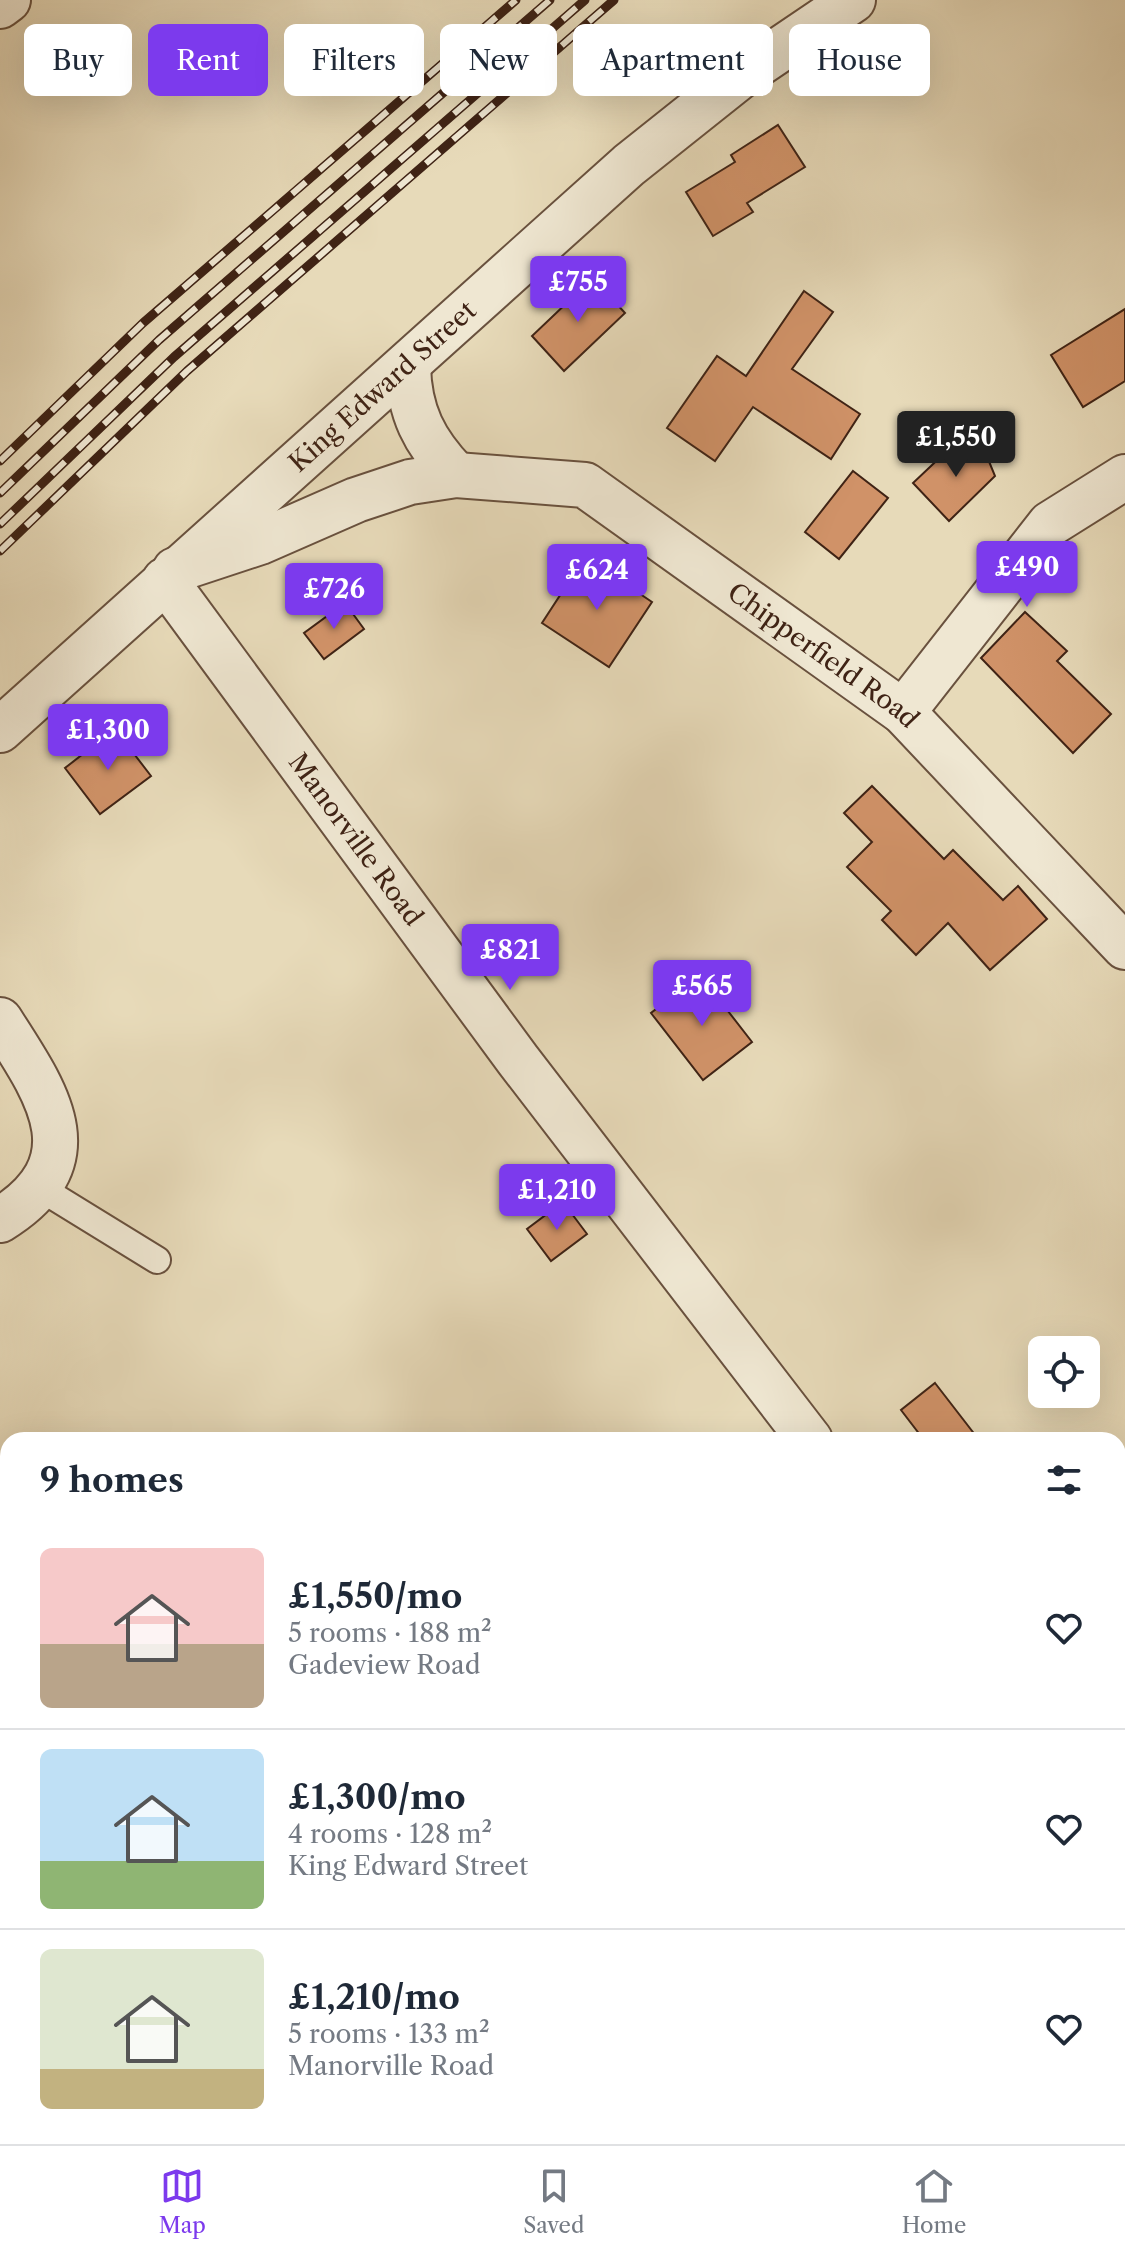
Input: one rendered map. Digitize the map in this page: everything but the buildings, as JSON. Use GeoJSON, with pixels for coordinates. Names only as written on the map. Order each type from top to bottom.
{"type":"FeatureCollection","features":[{"type":"Feature","properties":{"kind":"street"},"geometry":{"type":"LineString","coordinates":[[0,6],[8,0]]}},
{"type":"Feature","properties":{"kind":"street","name":"King Edward Street"},"geometry":{"type":"LineString","coordinates":[[0,730],[629,165],[742,75],[853,0]]}},
{"type":"Feature","properties":{"kind":"street"},"geometry":{"type":"LineString","coordinates":[[408,366],[409,390],[420,430],[434,452],[456,475]]}},
{"type":"Feature","properties":{"kind":"street","name":"Chipperfield Road"},"geometry":{"type":"LineString","coordinates":[[170,575],[260,542],[356,500],[410,482],[456,475],[585,485],[903,712],[1125,947]]}},
{"type":"Feature","properties":{"kind":"street"},"geometry":{"type":"LineString","coordinates":[[903,712],[1050,524],[1125,477]]}},
{"type":"Feature","properties":{"kind":"street","name":"Manorville Road"},"geometry":{"type":"LineString","coordinates":[[170,575],[518,1060],[804,1432]]}},
{"type":"Feature","properties":{"kind":"street"},"geometry":{"type":"LineString","coordinates":[[0,1020],[43,1087],[52,1108],[55,1151],[40,1188],[23,1206],[0,1220]]}},
{"type":"Feature","properties":{"kind":"lane"},"geometry":{"type":"LineString","coordinates":[[40,1188],[157,1260]]}},
{"type":"Feature","properties":{"kind":"railway"},"geometry":{"type":"LineString","coordinates":[[0,461],[143,323],[516,0]]}},
{"type":"Feature","properties":{"kind":"railway"},"geometry":{"type":"LineString","coordinates":[[0,493],[159,340],[550,0]]}},
{"type":"Feature","properties":{"kind":"railway"},"geometry":{"type":"LineString","coordinates":[[0,524],[174,357],[585,0]]}},
{"type":"Feature","properties":{"kind":"railway"},"geometry":{"type":"LineString","coordinates":[[0,551],[187,371],[614,0]]}}]}
